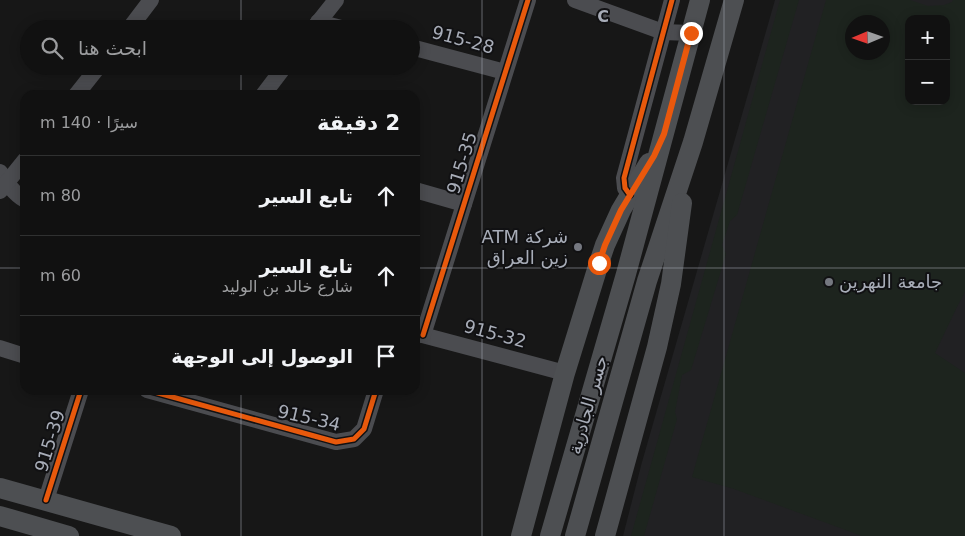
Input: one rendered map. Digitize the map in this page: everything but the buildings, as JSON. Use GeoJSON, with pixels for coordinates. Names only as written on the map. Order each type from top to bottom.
{"type":"FeatureCollection","features":[{"type":"Feature","properties":{"kind":"main road"},"geometry":{"type":"LineString","coordinates":[[521,536],[566,373],[605,245],[621,210],[654,156],[664,134],[700,0]]}},
{"type":"Feature","properties":{"kind":"main road"},"geometry":{"type":"LineString","coordinates":[[605,536],[659,338],[671,284],[685,178],[693,142],[734,0]]}},
{"type":"Feature","properties":{"kind":"main road","name":"جسر الجادرية"},"geometry":{"type":"LineString","coordinates":[[550,536],[626,274],[664,134]]}},
{"type":"Feature","properties":{"kind":"main road","name":"جسر الجادرية"},"geometry":{"type":"LineString","coordinates":[[575,536],[647,280],[693,142]]}},
{"type":"Feature","properties":{"kind":"main road"},"geometry":{"type":"LineString","coordinates":[[0,488],[171,536]]}},
{"type":"Feature","properties":{"kind":"main road"},"geometry":{"type":"LineString","coordinates":[[0,516],[69,536]]}},
{"type":"Feature","properties":{"kind":"street"},"geometry":{"type":"LineString","coordinates":[[136,20],[151,0]]}},
{"type":"Feature","properties":{"kind":"street"},"geometry":{"type":"LineString","coordinates":[[320,20],[336,0]]}},
{"type":"Feature","properties":{"kind":"street","name":"915-35"},"geometry":{"type":"LineString","coordinates":[[420,331],[464,204],[528,0]]}},
{"type":"Feature","properties":{"kind":"street"},"geometry":{"type":"LineString","coordinates":[[574,0],[664,32],[691,33]]}},
{"type":"Feature","properties":{"kind":"street"},"geometry":{"type":"LineString","coordinates":[[630,196],[625,188],[624,178],[672,0]]}},
{"type":"Feature","properties":{"kind":"street","name":"915-28"},"geometry":{"type":"LineString","coordinates":[[420,48],[505,72]]}},
{"type":"Feature","properties":{"kind":"street"},"geometry":{"type":"LineString","coordinates":[[80,90],[92,75]]}},
{"type":"Feature","properties":{"kind":"street"},"geometry":{"type":"LineString","coordinates":[[267,90],[278,75]]}},
{"type":"Feature","properties":{"kind":"street"},"geometry":{"type":"LineString","coordinates":[[20,165],[2,182],[20,198]]}},
{"type":"Feature","properties":{"kind":"street"},"geometry":{"type":"LineString","coordinates":[[420,191],[464,204]]}},
{"type":"Feature","properties":{"kind":"street","name":"915-32"},"geometry":{"type":"LineString","coordinates":[[420,334],[566,373]]}},
{"type":"Feature","properties":{"kind":"street"},"geometry":{"type":"LineString","coordinates":[[0,348],[20,354]]}},
{"type":"Feature","properties":{"kind":"street","name":"915-39"},"geometry":{"type":"LineString","coordinates":[[46,500],[78,395]]}},
{"type":"Feature","properties":{"kind":"street","name":"915-34"},"geometry":{"type":"LineString","coordinates":[[167,395],[336,442],[354,439],[364,429],[374,395]]}},
{"type":"Feature","properties":{"kind":"shaded area","name":"جامعة النهرين"},"geometry":{"type":"Polygon","coordinates":[[[775,0],[965,0],[965,536],[623,536],[642,462],[775,0]]]}},
{"type":"Feature","properties":{"kind":"shaded area"},"geometry":{"type":"Polygon","coordinates":[[[780,0],[799,0],[737,215],[730,221],[722,245],[726,254],[691,370],[682,375],[675,412],[677,419],[644,536],[631,536],[780,0]]]}},
{"type":"Feature","properties":{"kind":"shaded area","name":"جامعة النهرين"},"geometry":{"type":"Polygon","coordinates":[[[826,0],[910,0],[928,6],[944,5],[953,0],[965,0],[965,292],[935,353],[965,373],[965,536],[862,536],[734,489],[692,477],[826,0]]]}},
{"type":"Feature","properties":{"kind":"cycle path"},"geometry":{"type":"LineString","coordinates":[[423,335],[528,0]]}},
{"type":"Feature","properties":{"kind":"cycle path"},"geometry":{"type":"LineString","coordinates":[[630,195],[625,188],[624,178],[672,0]]}},
{"type":"Feature","properties":{"kind":"cycle path"},"geometry":{"type":"LineString","coordinates":[[46,500],[79,395]]}},
{"type":"Feature","properties":{"kind":"cycle path"},"geometry":{"type":"LineString","coordinates":[[165,395],[336,442],[354,439],[364,429],[374,395]]}},
{"type":"Feature","properties":{"kind":"place","name":"ATM شركة زين العراق"},"geometry":{"type":"Point","coordinates":[578,247]}},
{"type":"Feature","properties":{"kind":"place","name":"جامعة النهرين"},"geometry":{"type":"Point","coordinates":[829,282]}},
{"type":"Feature","properties":{"kind":"route"},"geometry":{"type":"LineString","coordinates":[[599,263],[621,210],[654,156],[664,134],[691,33]]}}]}
